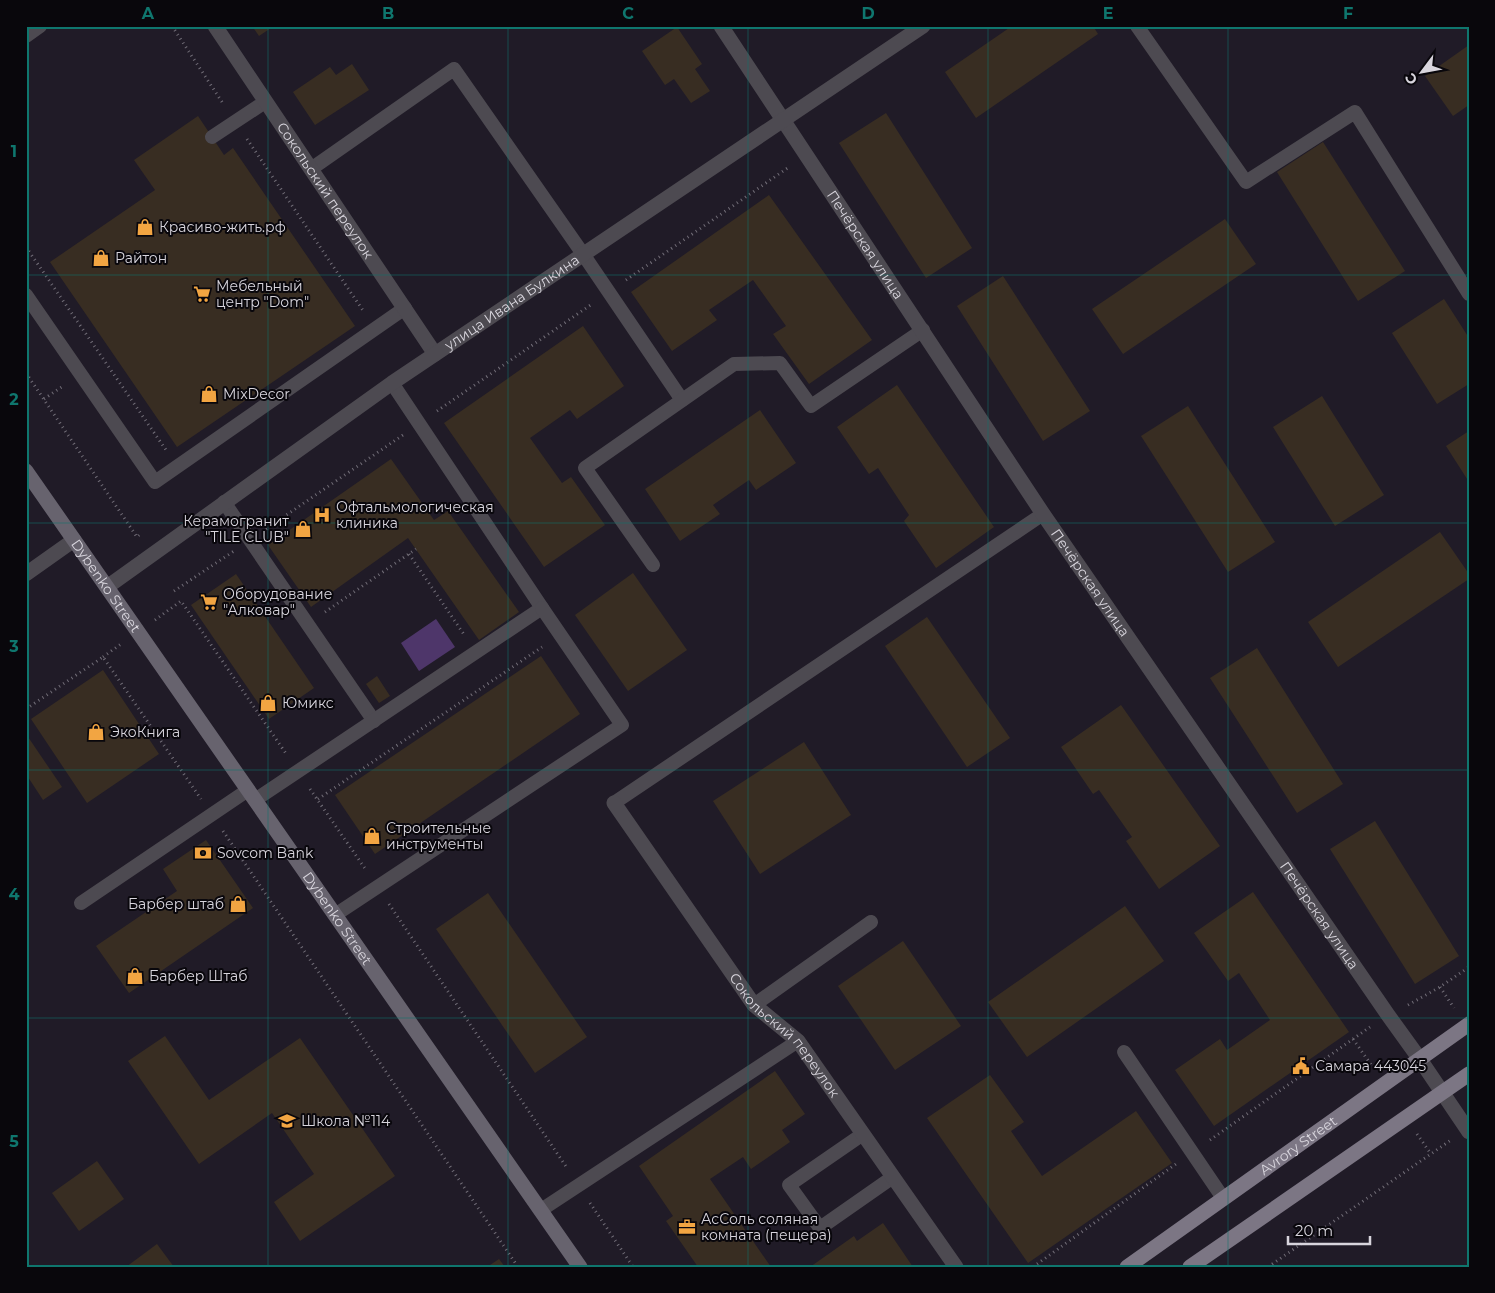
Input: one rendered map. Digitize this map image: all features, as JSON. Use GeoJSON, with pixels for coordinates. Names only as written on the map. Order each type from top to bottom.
{"type":"FeatureCollection","features":[{"type":"Feature","properties":{"kind":"main road","name":"Dybenko Street"},"geometry":{"type":"LineString","coordinates":[[26,471],[580,1267]]}},
{"type":"Feature","properties":{"kind":"main road","name":"Avrory Street"},"geometry":{"type":"LineString","coordinates":[[1127,1267],[1469,1024]]}},
{"type":"Feature","properties":{"kind":"main road"},"geometry":{"type":"LineString","coordinates":[[1190,1267],[1469,1074]]}},
{"type":"Feature","properties":{"kind":"street","name":"Сокольский переулок"},"geometry":{"type":"LineString","coordinates":[[215,26],[435,354]]}},
{"type":"Feature","properties":{"kind":"street","name":"Печёрская улица"},"geometry":{"type":"LineString","coordinates":[[721,26],[1043,514],[1468,1130]]}},
{"type":"Feature","properties":{"kind":"street","name":"улица Ивана Булкина"},"geometry":{"type":"LineString","coordinates":[[107,587],[392,383],[923,26]]}},
{"type":"Feature","properties":{"kind":"street"},"geometry":{"type":"LineString","coordinates":[[26,574],[74,540]]}},
{"type":"Feature","properties":{"kind":"street","name":"Сокольский переулок"},"geometry":{"type":"LineString","coordinates":[[614,804],[754,1005],[798,1041],[956,1267]]}},
{"type":"Feature","properties":{"kind":"lane"},"geometry":{"type":"LineString","coordinates":[[26,36],[40,26]]}},
{"type":"Feature","properties":{"kind":"lane"},"geometry":{"type":"LineString","coordinates":[[1137,26],[1246,182],[1355,112],[1469,294]]}},
{"type":"Feature","properties":{"kind":"lane"},"geometry":{"type":"LineString","coordinates":[[311,169],[454,69],[584,254],[682,400]]}},
{"type":"Feature","properties":{"kind":"lane"},"geometry":{"type":"LineString","coordinates":[[212,137],[265,102]]}},
{"type":"Feature","properties":{"kind":"lane"},"geometry":{"type":"LineString","coordinates":[[26,296],[155,482],[405,308]]}},
{"type":"Feature","properties":{"kind":"lane"},"geometry":{"type":"LineString","coordinates":[[653,565],[585,468],[734,364],[780,363],[811,406],[923,330]]}},
{"type":"Feature","properties":{"kind":"lane"},"geometry":{"type":"LineString","coordinates":[[335,915],[622,725],[392,383]]}},
{"type":"Feature","properties":{"kind":"lane"},"geometry":{"type":"LineString","coordinates":[[224,502],[374,721]]}},
{"type":"Feature","properties":{"kind":"lane"},"geometry":{"type":"LineString","coordinates":[[614,804],[1043,514]]}},
{"type":"Feature","properties":{"kind":"lane"},"geometry":{"type":"LineString","coordinates":[[81,903],[211,814],[298,771],[542,608]]}},
{"type":"Feature","properties":{"kind":"lane"},"geometry":{"type":"LineString","coordinates":[[754,1005],[871,922]]}},
{"type":"Feature","properties":{"kind":"lane"},"geometry":{"type":"LineString","coordinates":[[541,1210],[798,1041]]}},
{"type":"Feature","properties":{"kind":"lane"},"geometry":{"type":"LineString","coordinates":[[1124,1052],[1223,1198]]}},
{"type":"Feature","properties":{"kind":"lane"},"geometry":{"type":"LineString","coordinates":[[863,1134],[789,1185],[820,1228],[893,1178]]}},
{"type":"Feature","properties":{"kind":"path"},"geometry":{"type":"LineString","coordinates":[[172,26],[376,328]]}},
{"type":"Feature","properties":{"kind":"path"},"geometry":{"type":"LineString","coordinates":[[26,247],[168,452]]}},
{"type":"Feature","properties":{"kind":"path"},"geometry":{"type":"LineString","coordinates":[[26,373],[137,536]]}},
{"type":"Feature","properties":{"kind":"path"},"geometry":{"type":"LineString","coordinates":[[174,591],[419,423]]}},
{"type":"Feature","properties":{"kind":"path"},"geometry":{"type":"LineString","coordinates":[[321,614],[416,549]]}},
{"type":"Feature","properties":{"kind":"path"},"geometry":{"type":"LineString","coordinates":[[409,554],[476,652]]}},
{"type":"Feature","properties":{"kind":"path"},"geometry":{"type":"LineString","coordinates":[[181,601],[377,886],[634,1267]]}},
{"type":"Feature","properties":{"kind":"path"},"geometry":{"type":"LineString","coordinates":[[318,800],[560,634]]}},
{"type":"Feature","properties":{"kind":"path"},"geometry":{"type":"LineString","coordinates":[[542,647],[547,655]]}},
{"type":"Feature","properties":{"kind":"path"},"geometry":{"type":"LineString","coordinates":[[26,709],[103,657],[518,1267]]}},
{"type":"Feature","properties":{"kind":"path"},"geometry":{"type":"LineString","coordinates":[[366,870],[374,865]]}},
{"type":"Feature","properties":{"kind":"path"},"geometry":{"type":"LineString","coordinates":[[1033,1267],[1191,1153],[1388,1015],[1440,987],[1469,967]]}},
{"type":"Feature","properties":{"kind":"path"},"geometry":{"type":"LineString","coordinates":[[1268,1267],[1468,1130]]}},
{"type":"Feature","properties":{"kind":"shaded area"},"geometry":{"type":"Polygon","coordinates":[[[436,619],[455,647],[419,671],[401,643],[436,619]]]}},
{"type":"Feature","properties":{"kind":"building"},"geometry":{"type":"Polygon","coordinates":[[[252,26],[274,26],[259,36],[252,26]]]}},
{"type":"Feature","properties":{"kind":"building"},"geometry":{"type":"Polygon","coordinates":[[[1012,26],[1093,26],[1098,34],[976,118],[945,72],[1012,26]]]}},
{"type":"Feature","properties":{"kind":"building"},"geometry":{"type":"Polygon","coordinates":[[[677,27],[702,64],[695,69],[710,91],[691,103],[674,79],[665,85],[642,51],[677,27]]]}},
{"type":"Feature","properties":{"kind":"building"},"geometry":{"type":"Polygon","coordinates":[[[1469,45],[1469,105],[1453,116],[1425,76],[1469,45]]]}},
{"type":"Feature","properties":{"kind":"building"},"geometry":{"type":"Polygon","coordinates":[[[352,64],[369,90],[315,125],[293,92],[330,67],[336,75],[352,64]]]}},
{"type":"Feature","properties":{"kind":"building"},"geometry":{"type":"Polygon","coordinates":[[[886,113],[972,248],[926,278],[839,143],[886,113]]]}},
{"type":"Feature","properties":{"kind":"building","name":"Мебельный центр \"Dom\""},"geometry":{"type":"Polygon","coordinates":[[[198,116],[224,155],[233,148],[355,326],[177,447],[50,262],[155,190],[134,160],[198,116]]]}},
{"type":"Feature","properties":{"kind":"building"},"geometry":{"type":"Polygon","coordinates":[[[1323,142],[1405,271],[1358,301],[1277,172],[1323,142]]]}},
{"type":"Feature","properties":{"kind":"building"},"geometry":{"type":"Polygon","coordinates":[[[769,195],[872,340],[809,384],[773,334],[786,326],[753,280],[709,310],[717,320],[672,351],[631,292],[769,195]]]}},
{"type":"Feature","properties":{"kind":"building"},"geometry":{"type":"Polygon","coordinates":[[[1225,219],[1256,264],[1123,354],[1092,309],[1225,219]]]}},
{"type":"Feature","properties":{"kind":"building"},"geometry":{"type":"Polygon","coordinates":[[[1003,276],[1090,411],[1043,441],[957,306],[1003,276]]]}},
{"type":"Feature","properties":{"kind":"building"},"geometry":{"type":"Polygon","coordinates":[[[1444,299],[1469,338],[1469,384],[1437,404],[1392,333],[1444,299]]]}},
{"type":"Feature","properties":{"kind":"building"},"geometry":{"type":"Polygon","coordinates":[[[583,326],[624,386],[577,419],[570,410],[530,438],[562,483],[571,477],[605,525],[544,567],[444,423],[583,326]]]}},
{"type":"Feature","properties":{"kind":"building"},"geometry":{"type":"Polygon","coordinates":[[[897,385],[994,527],[936,568],[904,521],[909,515],[878,468],[869,474],[837,427],[897,385]]]}},
{"type":"Feature","properties":{"kind":"building"},"geometry":{"type":"Polygon","coordinates":[[[1322,396],[1384,495],[1335,526],[1273,427],[1322,396]]]}},
{"type":"Feature","properties":{"kind":"building"},"geometry":{"type":"Polygon","coordinates":[[[1188,406],[1275,542],[1228,572],[1141,436],[1188,406]]]}},
{"type":"Feature","properties":{"kind":"building"},"geometry":{"type":"Polygon","coordinates":[[[760,410],[796,463],[756,490],[749,480],[713,505],[720,514],[680,541],[645,489],[760,410]]]}},
{"type":"Feature","properties":{"kind":"building"},"geometry":{"type":"Polygon","coordinates":[[[1469,431],[1469,482],[1446,446],[1469,431]]]}},
{"type":"Feature","properties":{"kind":"building"},"geometry":{"type":"Polygon","coordinates":[[[391,459],[434,520],[448,511],[519,612],[479,640],[408,538],[311,607],[268,545],[391,459]]]}},
{"type":"Feature","properties":{"kind":"building"},"geometry":{"type":"Polygon","coordinates":[[[1440,532],[1469,574],[1469,579],[1338,667],[1308,622],[1440,532]]]}},
{"type":"Feature","properties":{"kind":"building"},"geometry":{"type":"Polygon","coordinates":[[[633,573],[687,650],[628,691],[575,615],[633,573]]]}},
{"type":"Feature","properties":{"kind":"building"},"geometry":{"type":"Polygon","coordinates":[[[236,574],[314,688],[269,719],[191,605],[236,574]]]}},
{"type":"Feature","properties":{"kind":"building"},"geometry":{"type":"Polygon","coordinates":[[[927,617],[1010,738],[967,767],[885,646],[927,617]]]}},
{"type":"Feature","properties":{"kind":"building"},"geometry":{"type":"Polygon","coordinates":[[[1257,648],[1343,784],[1297,813],[1210,678],[1257,648]]]}},
{"type":"Feature","properties":{"kind":"building"},"geometry":{"type":"Polygon","coordinates":[[[541,656],[580,714],[375,854],[335,795],[541,656]]]}},
{"type":"Feature","properties":{"kind":"building"},"geometry":{"type":"Polygon","coordinates":[[[103,670],[159,754],[87,803],[31,719],[103,670]]]}},
{"type":"Feature","properties":{"kind":"building"},"geometry":{"type":"Polygon","coordinates":[[[377,676],[390,696],[379,703],[366,684],[377,676]]]}},
{"type":"Feature","properties":{"kind":"building"},"geometry":{"type":"Polygon","coordinates":[[[1121,705],[1220,846],[1159,889],[1126,841],[1132,837],[1099,790],[1093,794],[1061,747],[1121,705]]]}},
{"type":"Feature","properties":{"kind":"building"},"geometry":{"type":"Polygon","coordinates":[[[26,734],[62,787],[43,800],[26,774],[26,734]]]}},
{"type":"Feature","properties":{"kind":"building"},"geometry":{"type":"Polygon","coordinates":[[[804,742],[851,815],[760,874],[713,801],[804,742]]]}},
{"type":"Feature","properties":{"kind":"building"},"geometry":{"type":"Polygon","coordinates":[[[1375,821],[1459,956],[1415,984],[1330,849],[1375,821]]]}},
{"type":"Feature","properties":{"kind":"building"},"geometry":{"type":"Polygon","coordinates":[[[206,840],[253,908],[129,993],[96,946],[177,891],[163,869],[206,840]]]}},
{"type":"Feature","properties":{"kind":"building"},"geometry":{"type":"Polygon","coordinates":[[[1253,892],[1349,1032],[1214,1126],[1175,1070],[1220,1039],[1227,1050],[1270,1020],[1239,973],[1228,981],[1194,933],[1253,892]]]}},
{"type":"Feature","properties":{"kind":"building"},"geometry":{"type":"Polygon","coordinates":[[[488,893],[587,1037],[535,1073],[436,929],[488,893]]]}},
{"type":"Feature","properties":{"kind":"building"},"geometry":{"type":"Polygon","coordinates":[[[1125,906],[1164,961],[1027,1057],[988,1002],[1125,906]]]}},
{"type":"Feature","properties":{"kind":"building"},"geometry":{"type":"Polygon","coordinates":[[[903,941],[961,1026],[895,1070],[838,986],[903,941]]]}},
{"type":"Feature","properties":{"kind":"building"},"geometry":{"type":"Polygon","coordinates":[[[165,1036],[209,1100],[300,1038],[395,1176],[300,1241],[274,1202],[314,1174],[272,1113],[199,1164],[128,1061],[165,1036]]]}},
{"type":"Feature","properties":{"kind":"building"},"geometry":{"type":"Polygon","coordinates":[[[775,1071],[805,1114],[782,1130],[790,1142],[751,1169],[743,1157],[710,1179],[771,1267],[698,1267],[666,1221],[673,1216],[639,1166],[775,1071]]]}},
{"type":"Feature","properties":{"kind":"building"},"geometry":{"type":"Polygon","coordinates":[[[990,1075],[1024,1122],[1011,1131],[1042,1176],[1136,1111],[1172,1163],[1028,1263],[927,1118],[990,1075]]]}},
{"type":"Feature","properties":{"kind":"building"},"geometry":{"type":"Polygon","coordinates":[[[97,1161],[124,1199],[79,1231],[52,1193],[97,1161]]]}},
{"type":"Feature","properties":{"kind":"building"},"geometry":{"type":"Polygon","coordinates":[[[883,1223],[913,1267],[810,1267],[854,1236],[857,1241],[883,1223]]]}},
{"type":"Feature","properties":{"kind":"building"},"geometry":{"type":"Polygon","coordinates":[[[157,1244],[174,1267],[126,1267],[157,1244]]]}},
{"type":"Feature","properties":{"kind":"building"},"geometry":{"type":"Polygon","coordinates":[[[499,1259],[505,1267],[487,1267],[499,1259]]]}},
{"type":"Feature","properties":{"kind":"place","name":"Красиво-жить.рф"},"geometry":{"type":"Point","coordinates":[145,227]}},
{"type":"Feature","properties":{"kind":"place","name":"Райтон"},"geometry":{"type":"Point","coordinates":[101,258]}},
{"type":"Feature","properties":{"kind":"place","name":"Мебельный центр \"Dom\""},"geometry":{"type":"Point","coordinates":[202,294]}},
{"type":"Feature","properties":{"kind":"place","name":"MixDecor"},"geometry":{"type":"Point","coordinates":[209,394]}},
{"type":"Feature","properties":{"kind":"place","name":"Офтальмологическая клиника"},"geometry":{"type":"Point","coordinates":[322,515]}},
{"type":"Feature","properties":{"kind":"place","name":"Керамогранит \"TILE CLUB\""},"geometry":{"type":"Point","coordinates":[303,529]}},
{"type":"Feature","properties":{"kind":"place","name":"Оборудование \"Алковар\""},"geometry":{"type":"Point","coordinates":[209,602]}},
{"type":"Feature","properties":{"kind":"place","name":"Юмикс"},"geometry":{"type":"Point","coordinates":[268,703]}},
{"type":"Feature","properties":{"kind":"place","name":"ЭкоКнига"},"geometry":{"type":"Point","coordinates":[96,732]}},
{"type":"Feature","properties":{"kind":"place","name":"Строительные инструменты"},"geometry":{"type":"Point","coordinates":[372,836]}},
{"type":"Feature","properties":{"kind":"place","name":"Sovcom Bank"},"geometry":{"type":"Point","coordinates":[203,853]}},
{"type":"Feature","properties":{"kind":"place","name":"Барбер штаб"},"geometry":{"type":"Point","coordinates":[238,904]}},
{"type":"Feature","properties":{"kind":"place","name":"Барбер Штаб"},"geometry":{"type":"Point","coordinates":[135,976]}},
{"type":"Feature","properties":{"kind":"place","name":"Самара 443045"},"geometry":{"type":"Point","coordinates":[1301,1066]}},
{"type":"Feature","properties":{"kind":"place","name":"Школа №114"},"geometry":{"type":"Point","coordinates":[287,1121]}},
{"type":"Feature","properties":{"kind":"place","name":"АсСоль соляная комната (пещера)"},"geometry":{"type":"Point","coordinates":[687,1227]}}]}
